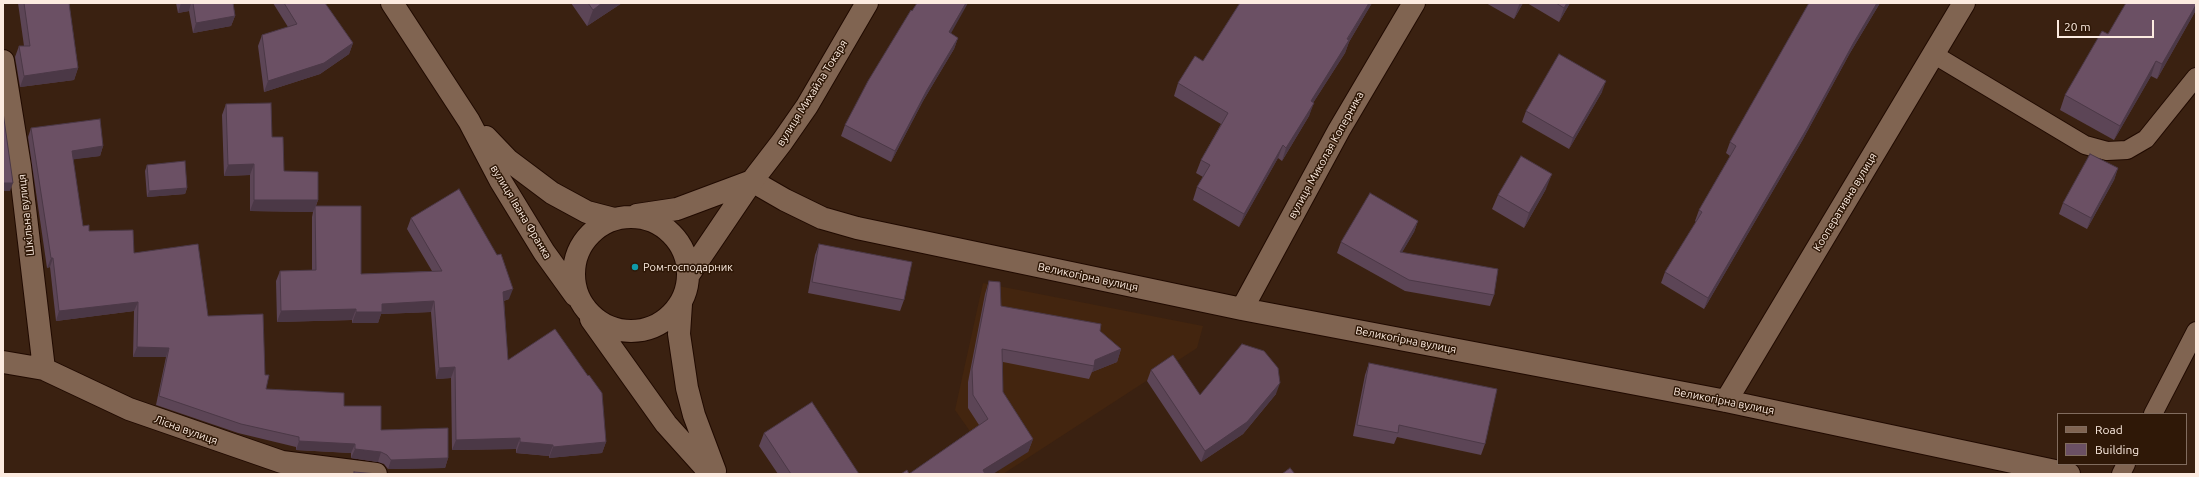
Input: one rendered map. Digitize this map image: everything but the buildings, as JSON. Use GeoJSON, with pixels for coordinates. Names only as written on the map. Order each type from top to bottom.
{"type":"FeatureCollection","features":[{"type":"Feature","properties":{"kind":"street","name":"вулиця Івана Франка"},"geometry":{"type":"LineString","coordinates":[[392,3],[469,121],[500,180],[537,240],[666,424],[711,474]]}},
{"type":"Feature","properties":{"kind":"street","name":"вулиця Михайла Токаря"},"geometry":{"type":"LineString","coordinates":[[689,274],[752,181],[807,106],[867,3]]}},
{"type":"Feature","properties":{"kind":"street","name":"вулиця Миколая Коперника"},"geometry":{"type":"LineString","coordinates":[[1242,309],[1339,130],[1414,3]]}},
{"type":"Feature","properties":{"kind":"street","name":"Кооперативна вулиця"},"geometry":{"type":"LineString","coordinates":[[1726,401],[1964,3]]}},
{"type":"Feature","properties":{"kind":"street","name":"Шкільна вулиця"},"geometry":{"type":"LineString","coordinates":[[3,61],[20,166],[44,369]]}},
{"type":"Feature","properties":{"kind":"street","name":"вулиця Івана Франка"},"geometry":{"type":"LineString","coordinates":[[469,121],[508,160],[552,193],[587,212],[622,218]]}},
{"type":"Feature","properties":{"kind":"street"},"geometry":{"type":"LineString","coordinates":[[622,218],[648,219],[665,227],[678,240],[686,256],[689,274],[687,290],[681,304],[670,318],[654,328],[637,332],[618,331],[601,324],[582,306],[574,283],[574,267],[578,251],[587,237],[599,226],[622,218],[677,209],[752,181]]}},
{"type":"Feature","properties":{"kind":"street","name":"Великогірна вулиця"},"geometry":{"type":"LineString","coordinates":[[752,181],[785,200],[822,218],[857,228],[1242,309],[1726,401],[2069,474]]}},
{"type":"Feature","properties":{"kind":"street"},"geometry":{"type":"LineString","coordinates":[[681,304],[679,334],[687,388],[694,415],[716,474]]}},
{"type":"Feature","properties":{"kind":"street","name":"Лісна вулиця"},"geometry":{"type":"LineString","coordinates":[[3,362],[44,369],[129,409],[281,468],[376,474]]}},
{"type":"Feature","properties":{"kind":"lane"},"geometry":{"type":"LineString","coordinates":[[1933,54],[2085,145],[2107,151],[2127,150],[2146,140],[2196,77]]}},
{"type":"Feature","properties":{"kind":"lane"},"geometry":{"type":"LineString","coordinates":[[2153,413],[2196,331]]}},
{"type":"Feature","properties":{"kind":"lane"},"geometry":{"type":"LineString","coordinates":[[2121,474],[2126,465]]}},
{"type":"Feature","properties":{"kind":"shaded area"},"geometry":{"type":"Polygon","coordinates":[[[983,283],[1203,326],[1197,348],[1003,474],[1000,474],[955,410],[983,283]]]}},
{"type":"Feature","properties":{"kind":"place","name":"Ром-господарник"},"geometry":{"type":"Point","coordinates":[635,267]}}]}
